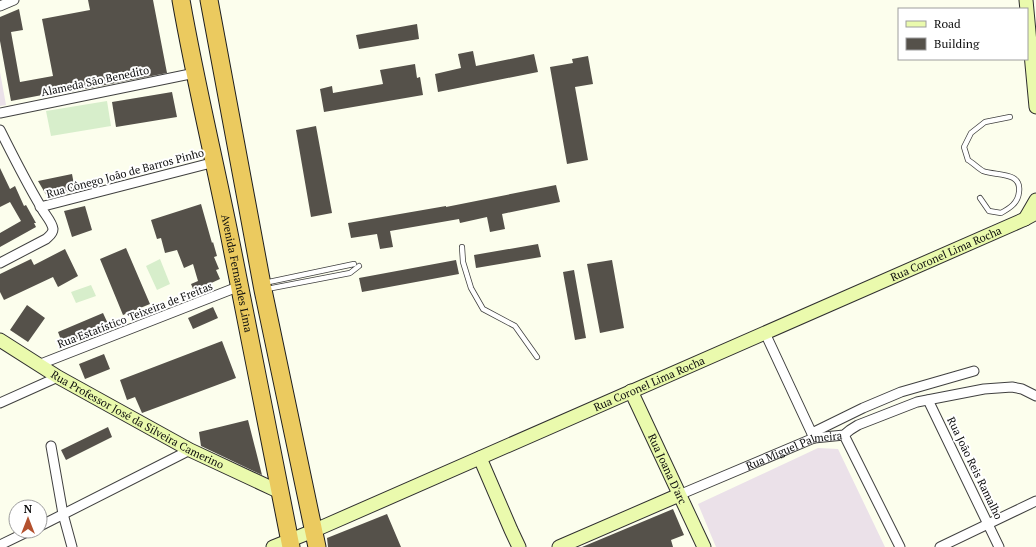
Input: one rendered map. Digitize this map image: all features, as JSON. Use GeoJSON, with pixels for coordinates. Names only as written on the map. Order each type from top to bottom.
{"type":"FeatureCollection","features":[{"type":"Feature","properties":{"kind":"highway","name":"Avenida Fernandes Lima"},"geometry":{"type":"LineString","coordinates":[[181,0],[240,286],[290,544]]}},
{"type":"Feature","properties":{"kind":"highway","name":"Avenida Fernandes Lima"},"geometry":{"type":"LineString","coordinates":[[209,0],[263,286],[315,539]]}},
{"type":"Feature","properties":{"kind":"highway"},"geometry":{"type":"LineString","coordinates":[[236,268],[247,278],[263,286],[253,300],[246,316]]}},
{"type":"Feature","properties":{"kind":"street"},"geometry":{"type":"LineString","coordinates":[[0,6],[14,0]]}},
{"type":"Feature","properties":{"kind":"street"},"geometry":{"type":"LineString","coordinates":[[1028,21],[1036,107]]}},
{"type":"Feature","properties":{"kind":"street","name":"Alameda São Benedito"},"geometry":{"type":"LineString","coordinates":[[0,113],[195,73]]}},
{"type":"Feature","properties":{"kind":"street"},"geometry":{"type":"LineString","coordinates":[[0,130],[40,207],[53,228],[52,232],[46,239],[0,263]]}},
{"type":"Feature","properties":{"kind":"street","name":"Rua Cônego João de Barros Pinho"},"geometry":{"type":"LineString","coordinates":[[40,207],[215,162]]}},
{"type":"Feature","properties":{"kind":"street"},"geometry":{"type":"LineString","coordinates":[[1030,216],[1036,200]]}},
{"type":"Feature","properties":{"kind":"street","name":"Rua Coronel Lima Rocha"},"geometry":{"type":"LineString","coordinates":[[273,547],[315,539],[480,458],[1030,216]]}},
{"type":"Feature","properties":{"kind":"street","name":"Rua Estatístico Teixeira de Freitas"},"geometry":{"type":"LineString","coordinates":[[38,365],[240,286]]}},
{"type":"Feature","properties":{"kind":"street"},"geometry":{"type":"LineString","coordinates":[[765,333],[813,435]]}},
{"type":"Feature","properties":{"kind":"street","name":"Rua Professor José da Silveira Camerino"},"geometry":{"type":"LineString","coordinates":[[0,340],[58,377],[190,450],[280,492]]}},
{"type":"Feature","properties":{"kind":"street","name":"Rua Miguel Palmeira"},"geometry":{"type":"LineString","coordinates":[[559,547],[813,435],[863,408],[901,392],[974,371]]}},
{"type":"Feature","properties":{"kind":"street"},"geometry":{"type":"LineString","coordinates":[[0,404],[58,377]]}},
{"type":"Feature","properties":{"kind":"street","name":"Rua Miguel Palmeira"},"geometry":{"type":"LineString","coordinates":[[813,435],[844,434],[858,425],[917,402],[984,389],[1012,387],[1022,389],[1036,396]]}},
{"type":"Feature","properties":{"kind":"street","name":"Rua Joana D'arc"},"geometry":{"type":"LineString","coordinates":[[631,392],[704,547]]}},
{"type":"Feature","properties":{"kind":"street","name":"Rua João Reis Ramalho"},"geometry":{"type":"LineString","coordinates":[[928,400],[999,547]]}},
{"type":"Feature","properties":{"kind":"street"},"geometry":{"type":"LineString","coordinates":[[844,434],[900,547]]}},
{"type":"Feature","properties":{"kind":"street"},"geometry":{"type":"LineString","coordinates":[[51,446],[63,514],[72,547]]}},
{"type":"Feature","properties":{"kind":"street"},"geometry":{"type":"LineString","coordinates":[[48,522],[190,450]]}},
{"type":"Feature","properties":{"kind":"street"},"geometry":{"type":"LineString","coordinates":[[480,458],[511,530],[520,547]]}},
{"type":"Feature","properties":{"kind":"street"},"geometry":{"type":"LineString","coordinates":[[940,547],[1036,501]]}},
{"type":"Feature","properties":{"kind":"street"},"geometry":{"type":"LineString","coordinates":[[0,545],[12,539]]}},
{"type":"Feature","properties":{"kind":"lane"},"geometry":{"type":"LineString","coordinates":[[980,198],[989,211],[1001,213],[1014,205],[1019,194],[1020,185],[1016,180],[1008,176],[983,171],[968,160],[964,147],[971,133],[985,122],[1010,117]]}},
{"type":"Feature","properties":{"kind":"lane"},"geometry":{"type":"LineString","coordinates":[[462,247],[463,262],[471,288],[483,309],[515,326],[537,357]]}},
{"type":"Feature","properties":{"kind":"lane"},"geometry":{"type":"LineString","coordinates":[[356,265],[350,273],[263,286],[356,265]]}},
{"type":"Feature","properties":{"kind":"shaded area"},"geometry":{"type":"Polygon","coordinates":[[[0,72],[6,105],[0,106],[0,72]]]}},
{"type":"Feature","properties":{"kind":"shaded area"},"geometry":{"type":"Polygon","coordinates":[[[818,448],[838,449],[885,547],[716,547],[698,504],[818,448]]]}},
{"type":"Feature","properties":{"kind":"green space"},"geometry":{"type":"Polygon","coordinates":[[[107,101],[111,126],[51,136],[46,111],[107,101]]]}},
{"type":"Feature","properties":{"kind":"green space"},"geometry":{"type":"Polygon","coordinates":[[[160,259],[170,284],[157,290],[146,266],[160,259]]]}},
{"type":"Feature","properties":{"kind":"green space"},"geometry":{"type":"Polygon","coordinates":[[[91,285],[96,296],[76,303],[71,292],[91,285]]]}},
{"type":"Feature","properties":{"kind":"building"},"geometry":{"type":"Polygon","coordinates":[[[88,0],[153,0],[167,73],[64,93],[63,91],[11,101],[0,41],[0,17],[19,9],[23,30],[11,32],[20,82],[53,76],[42,19],[90,10],[88,0]]]}},
{"type":"Feature","properties":{"kind":"building"},"geometry":{"type":"Polygon","coordinates":[[[417,24],[419,39],[359,49],[356,35],[417,24]]]}},
{"type":"Feature","properties":{"kind":"building"},"geometry":{"type":"Polygon","coordinates":[[[473,51],[476,66],[534,54],[538,72],[438,92],[435,74],[461,68],[458,54],[473,51]]]}},
{"type":"Feature","properties":{"kind":"building"},"geometry":{"type":"Polygon","coordinates":[[[588,56],[593,84],[575,87],[588,160],[567,164],[550,67],[573,63],[572,59],[588,56]]]}},
{"type":"Feature","properties":{"kind":"building"},"geometry":{"type":"Polygon","coordinates":[[[415,64],[417,78],[420,77],[423,95],[324,112],[320,89],[332,86],[333,93],[383,84],[380,70],[415,64]]]}},
{"type":"Feature","properties":{"kind":"building"},"geometry":{"type":"Polygon","coordinates":[[[172,92],[177,117],[116,127],[112,102],[172,92]]]}},
{"type":"Feature","properties":{"kind":"building"},"geometry":{"type":"Polygon","coordinates":[[[316,126],[332,213],[311,217],[296,130],[316,126]]]}},
{"type":"Feature","properties":{"kind":"building"},"geometry":{"type":"Polygon","coordinates":[[[0,168],[10,189],[15,186],[24,206],[26,205],[36,223],[34,223],[36,227],[0,247],[0,233],[21,221],[10,202],[0,207],[0,168]]]}},
{"type":"Feature","properties":{"kind":"building"},"geometry":{"type":"Polygon","coordinates":[[[72,174],[75,190],[48,198],[38,181],[72,174]]]}},
{"type":"Feature","properties":{"kind":"building"},"geometry":{"type":"Polygon","coordinates":[[[556,185],[560,202],[502,214],[505,229],[490,232],[487,217],[460,223],[459,219],[390,231],[393,247],[380,249],[377,234],[351,238],[348,223],[446,207],[556,185]]]}},
{"type":"Feature","properties":{"kind":"building"},"geometry":{"type":"Polygon","coordinates":[[[201,204],[217,256],[214,257],[219,269],[216,270],[220,279],[194,291],[191,284],[198,281],[193,264],[184,268],[177,250],[165,253],[161,238],[157,239],[151,220],[201,204]]]}},
{"type":"Feature","properties":{"kind":"building"},"geometry":{"type":"Polygon","coordinates":[[[85,206],[92,230],[72,237],[64,211],[85,206]]]}},
{"type":"Feature","properties":{"kind":"building"},"geometry":{"type":"Polygon","coordinates":[[[538,244],[541,257],[476,268],[474,255],[538,244]]]}},
{"type":"Feature","properties":{"kind":"building"},"geometry":{"type":"Polygon","coordinates":[[[126,248],[150,304],[123,315],[100,259],[126,248]]]}},
{"type":"Feature","properties":{"kind":"building"},"geometry":{"type":"Polygon","coordinates":[[[65,249],[78,276],[58,287],[53,277],[4,300],[0,292],[0,274],[31,259],[34,265],[65,249]]]}},
{"type":"Feature","properties":{"kind":"building"},"geometry":{"type":"Polygon","coordinates":[[[456,260],[459,274],[362,292],[359,278],[456,260]]]}},
{"type":"Feature","properties":{"kind":"building"},"geometry":{"type":"Polygon","coordinates":[[[612,260],[624,328],[600,333],[587,264],[612,260]]]}},
{"type":"Feature","properties":{"kind":"building"},"geometry":{"type":"Polygon","coordinates":[[[574,270],[586,338],[575,340],[563,272],[574,270]]]}},
{"type":"Feature","properties":{"kind":"building"},"geometry":{"type":"Polygon","coordinates":[[[27,305],[45,318],[28,342],[10,330],[27,305]]]}},
{"type":"Feature","properties":{"kind":"building"},"geometry":{"type":"Polygon","coordinates":[[[213,307],[218,318],[193,329],[188,318],[213,307]]]}},
{"type":"Feature","properties":{"kind":"building"},"geometry":{"type":"Polygon","coordinates":[[[103,313],[109,326],[63,345],[58,332],[103,313]]]}},
{"type":"Feature","properties":{"kind":"building"},"geometry":{"type":"Polygon","coordinates":[[[222,341],[236,378],[142,413],[135,397],[127,400],[120,380],[222,341]]]}},
{"type":"Feature","properties":{"kind":"building"},"geometry":{"type":"Polygon","coordinates":[[[104,354],[110,369],[85,379],[79,364],[104,354]]]}},
{"type":"Feature","properties":{"kind":"building"},"geometry":{"type":"Polygon","coordinates":[[[248,420],[262,475],[201,446],[199,432],[248,420]]]}},
{"type":"Feature","properties":{"kind":"building"},"geometry":{"type":"Polygon","coordinates":[[[108,427],[112,437],[66,460],[61,450],[108,427]]]}},
{"type":"Feature","properties":{"kind":"building"},"geometry":{"type":"Polygon","coordinates":[[[673,509],[684,535],[671,540],[673,547],[582,547],[673,509]]]}},
{"type":"Feature","properties":{"kind":"building"},"geometry":{"type":"Polygon","coordinates":[[[387,514],[401,547],[328,547],[327,538],[387,514]]]}}]}
